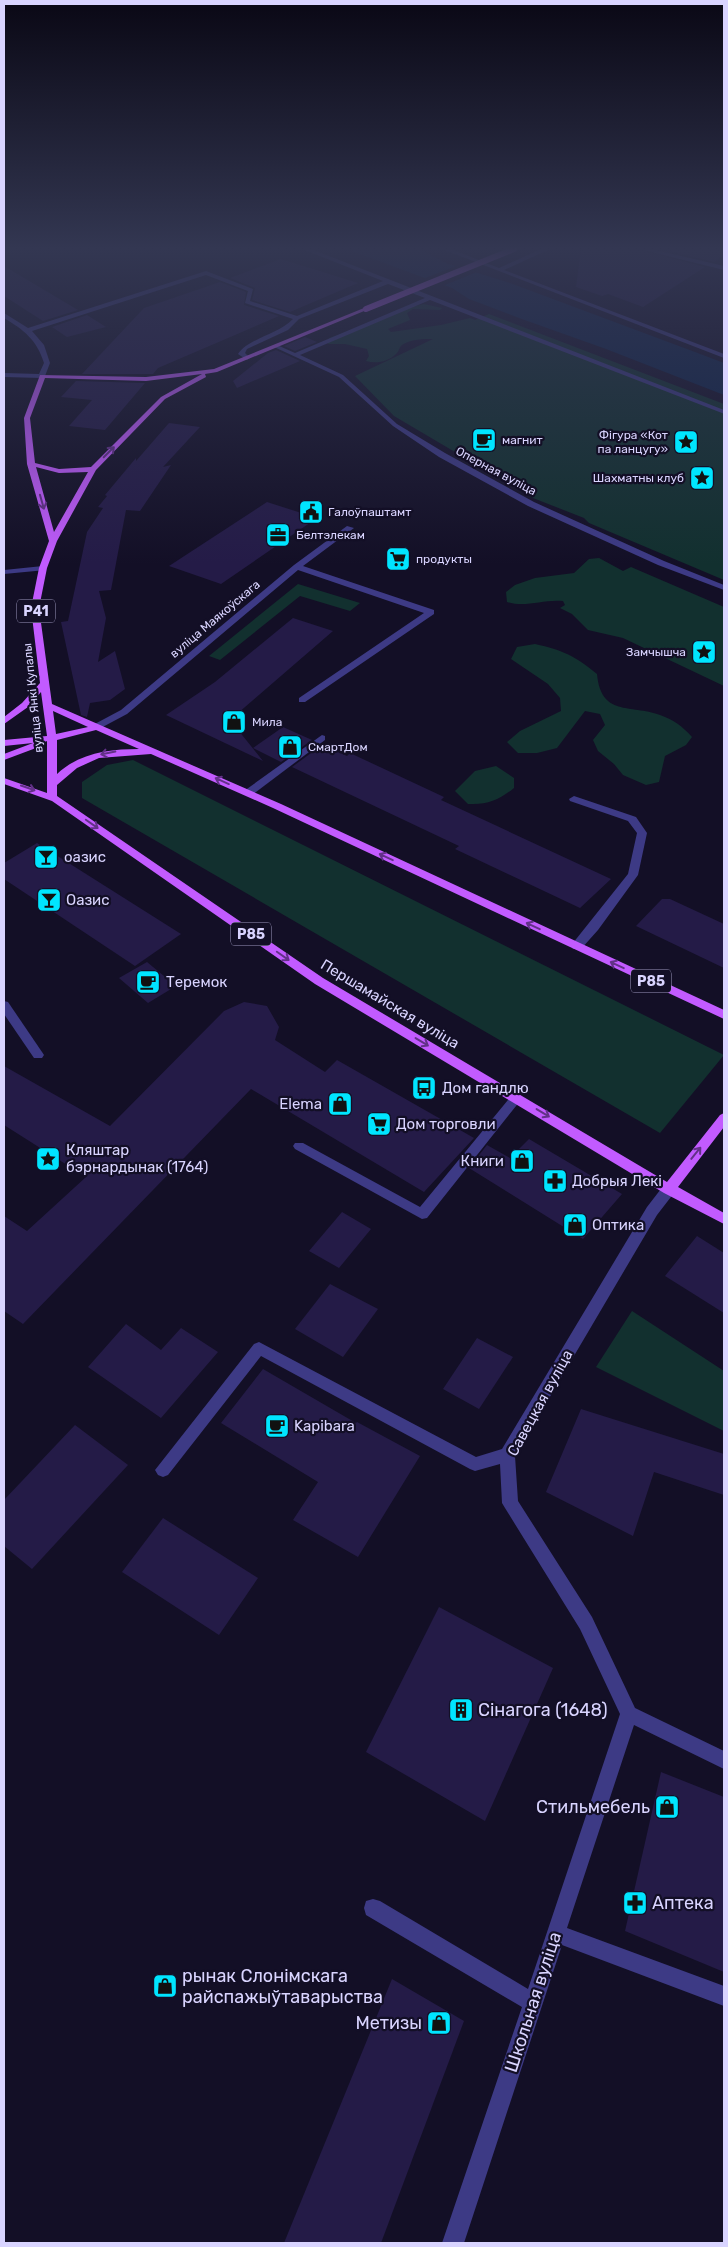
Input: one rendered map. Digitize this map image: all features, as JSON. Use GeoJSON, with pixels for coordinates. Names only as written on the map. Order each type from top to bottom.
{"type":"FeatureCollection","features":[{"type":"Feature","properties":{"kind":"main road","name":"Р41"},"geometry":{"type":"LineString","coordinates":[[163,398],[215,371],[257,354]]}},
{"type":"Feature","properties":{"kind":"main road","name":"Р41"},"geometry":{"type":"LineString","coordinates":[[42,376],[146,379],[215,371]]}},
{"type":"Feature","properties":{"kind":"main road"},"geometry":{"type":"LineString","coordinates":[[42,376],[27,418],[31,464],[53,541]]}},
{"type":"Feature","properties":{"kind":"main road"},"geometry":{"type":"LineString","coordinates":[[146,379],[160,387],[163,398]]}},
{"type":"Feature","properties":{"kind":"main road","name":"вуліца Янкі Купалы"},"geometry":{"type":"LineString","coordinates":[[52,797],[52,738],[35,608],[43,568],[53,541],[93,469],[163,398]]}},
{"type":"Feature","properties":{"kind":"main road"},"geometry":{"type":"LineString","coordinates":[[31,464],[59,471],[93,469]]}},
{"type":"Feature","properties":{"kind":"main road"},"geometry":{"type":"LineString","coordinates":[[4,721],[26,704],[46,682]]}},
{"type":"Feature","properties":{"kind":"main road"},"geometry":{"type":"LineString","coordinates":[[49,706],[94,728],[157,752]]}},
{"type":"Feature","properties":{"kind":"main road"},"geometry":{"type":"LineString","coordinates":[[4,743],[52,738],[94,728]]}},
{"type":"Feature","properties":{"kind":"main road"},"geometry":{"type":"LineString","coordinates":[[4,757],[27,750],[52,738]]}},
{"type":"Feature","properties":{"kind":"main road","name":"Р85"},"geometry":{"type":"LineString","coordinates":[[52,784],[65,770],[98,755],[116,751],[157,752],[724,1015]]}},
{"type":"Feature","properties":{"kind":"main road","name":"Першамайская вуліца"},"geometry":{"type":"LineString","coordinates":[[4,780],[52,797],[319,981],[669,1189],[724,1218]]}},
{"type":"Feature","properties":{"kind":"main road","name":"Савецкая вуліца"},"geometry":{"type":"LineString","coordinates":[[669,1189],[724,1118]]}},
{"type":"Feature","properties":{"kind":"street"},"geometry":{"type":"LineString","coordinates":[[4,375],[42,376],[47,363],[45,354]]}},
{"type":"Feature","properties":{"kind":"street"},"geometry":{"type":"LineString","coordinates":[[241,354],[247,358]]}},
{"type":"Feature","properties":{"kind":"street"},"geometry":{"type":"LineString","coordinates":[[572,354],[724,412]]}},
{"type":"Feature","properties":{"kind":"street","name":"Оперная вуліца"},"geometry":{"type":"LineString","coordinates":[[295,355],[341,376],[394,425],[442,455],[539,507],[661,563],[724,588]]}},
{"type":"Feature","properties":{"kind":"street","name":"вуліца Маякоўскага"},"geometry":{"type":"LineString","coordinates":[[94,728],[124,712],[297,567],[350,528]]}},
{"type":"Feature","properties":{"kind":"street"},"geometry":{"type":"LineString","coordinates":[[297,567],[431,612],[302,700]]}},
{"type":"Feature","properties":{"kind":"street"},"geometry":{"type":"LineString","coordinates":[[4,572],[43,568]]}},
{"type":"Feature","properties":{"kind":"street"},"geometry":{"type":"LineString","coordinates":[[248,793],[322,738]]}},
{"type":"Feature","properties":{"kind":"street"},"geometry":{"type":"LineString","coordinates":[[574,799],[632,820],[642,833],[633,875],[577,946]]}},
{"type":"Feature","properties":{"kind":"street"},"geometry":{"type":"LineString","coordinates":[[4,1005],[38,1055]]}},
{"type":"Feature","properties":{"kind":"street"},"geometry":{"type":"LineString","coordinates":[[299,1146],[422,1214],[516,1098]]}},
{"type":"Feature","properties":{"kind":"street","name":"Савецкая вуліца"},"geometry":{"type":"LineString","coordinates":[[629,1714],[586,1623],[510,1503],[507,1455],[652,1211],[669,1189]]}},
{"type":"Feature","properties":{"kind":"street"},"geometry":{"type":"LineString","coordinates":[[163,1470],[259,1348],[475,1464],[507,1455]]}},
{"type":"Feature","properties":{"kind":"street"},"geometry":{"type":"LineString","coordinates":[[629,1714],[724,1760]]}},
{"type":"Feature","properties":{"kind":"street","name":"Школьная вуліца"},"geometry":{"type":"LineString","coordinates":[[453,2243],[629,1714]]}},
{"type":"Feature","properties":{"kind":"street"},"geometry":{"type":"LineString","coordinates":[[373,1908],[534,2003]]}},
{"type":"Feature","properties":{"kind":"street"},"geometry":{"type":"LineString","coordinates":[[555,1933],[724,1996]]}},
{"type":"Feature","properties":{"kind":"green space"},"geometry":{"type":"Polygon","coordinates":[[[368,354],[396,354],[386,361],[378,362],[366,361],[368,354]]]}},
{"type":"Feature","properties":{"kind":"green space"},"geometry":{"type":"Polygon","coordinates":[[[402,354],[593,354],[724,404],[724,580],[589,523],[584,518],[533,498],[394,416],[355,376],[402,354]]]}},
{"type":"Feature","properties":{"kind":"green space"},"geometry":{"type":"Polygon","coordinates":[[[599,558],[623,571],[631,567],[724,607],[724,686],[623,638],[588,630],[572,614],[560,608],[565,605],[563,601],[528,604],[507,602],[506,592],[515,585],[535,578],[574,573],[589,559],[599,558]]]}},
{"type":"Feature","properties":{"kind":"green space"},"geometry":{"type":"Polygon","coordinates":[[[298,584],[360,603],[350,611],[300,596],[220,660],[209,656],[298,584]]]}},
{"type":"Feature","properties":{"kind":"green space"},"geometry":{"type":"Polygon","coordinates":[[[535,644],[568,654],[597,674],[604,697],[611,703],[628,709],[649,712],[665,717],[678,724],[692,737],[686,745],[665,756],[659,782],[646,785],[623,775],[614,764],[598,751],[593,740],[605,725],[600,714],[585,711],[557,748],[537,753],[518,753],[507,742],[520,731],[561,711],[560,698],[548,684],[511,659],[517,647],[535,644]]]}},
{"type":"Feature","properties":{"kind":"green space"},"geometry":{"type":"Polygon","coordinates":[[[133,760],[724,1055],[660,1133],[82,798],[82,782],[107,765],[133,760]]]}},
{"type":"Feature","properties":{"kind":"green space"},"geometry":{"type":"Polygon","coordinates":[[[496,766],[514,778],[514,788],[503,796],[487,803],[468,804],[455,791],[475,771],[496,766]]]}},
{"type":"Feature","properties":{"kind":"green space"},"geometry":{"type":"Polygon","coordinates":[[[632,1311],[724,1371],[724,1431],[596,1367],[632,1311]]]}},
{"type":"Feature","properties":{"kind":"water"},"geometry":{"type":"Polygon","coordinates":[[[618,354],[700,354],[724,363],[724,395],[618,354]]]}},
{"type":"Feature","properties":{"kind":"building"},"geometry":{"type":"Polygon","coordinates":[[[101,354],[191,354],[158,368],[153,374],[82,374],[101,354]]]}},
{"type":"Feature","properties":{"kind":"building"},"geometry":{"type":"Polygon","coordinates":[[[267,354],[284,354],[300,361],[237,388],[233,381],[267,354]]]}},
{"type":"Feature","properties":{"kind":"building"},"geometry":{"type":"Polygon","coordinates":[[[76,381],[145,383],[105,430],[69,426],[92,400],[61,397],[76,381]]]}},
{"type":"Feature","properties":{"kind":"building"},"geometry":{"type":"Polygon","coordinates":[[[169,423],[200,427],[163,467],[171,465],[140,511],[126,510],[111,590],[99,591],[106,618],[98,662],[115,651],[125,689],[110,700],[90,703],[87,717],[81,715],[61,622],[68,621],[87,532],[103,508],[98,507],[107,496],[105,495],[136,458],[136,461],[169,423]]]}},
{"type":"Feature","properties":{"kind":"building"},"geometry":{"type":"Polygon","coordinates":[[[267,502],[317,518],[221,584],[169,566],[267,502]]]}},
{"type":"Feature","properties":{"kind":"building"},"geometry":{"type":"Polygon","coordinates":[[[293,618],[333,631],[230,720],[263,761],[166,715],[215,682],[293,618]]]}},
{"type":"Feature","properties":{"kind":"building"},"geometry":{"type":"Polygon","coordinates":[[[283,727],[312,740],[281,762],[253,748],[283,727]]]}},
{"type":"Feature","properties":{"kind":"building"},"geometry":{"type":"Polygon","coordinates":[[[322,745],[347,756],[350,753],[444,797],[441,800],[611,879],[580,908],[455,849],[459,846],[292,767],[322,745]]]}},
{"type":"Feature","properties":{"kind":"building"},"geometry":{"type":"Polygon","coordinates":[[[37,843],[181,934],[135,966],[4,879],[4,863],[37,843]]]}},
{"type":"Feature","properties":{"kind":"building"},"geometry":{"type":"Polygon","coordinates":[[[662,899],[670,899],[724,924],[724,968],[636,926],[662,899]]]}},
{"type":"Feature","properties":{"kind":"building","name":"Теремок"},"geometry":{"type":"Polygon","coordinates":[[[147,962],[176,986],[148,1003],[119,978],[147,962]]]}},
{"type":"Feature","properties":{"kind":"building"},"geometry":{"type":"Polygon","coordinates":[[[244,1002],[267,1006],[279,1027],[275,1040],[325,1072],[337,1060],[474,1138],[424,1192],[251,1089],[23,1324],[4,1311],[4,1216],[27,1231],[86,1177],[4,1125],[4,1066],[110,1126],[224,1011],[244,1002]]]}},
{"type":"Feature","properties":{"kind":"building"},"geometry":{"type":"Polygon","coordinates":[[[529,1139],[622,1194],[583,1239],[469,1168],[487,1145],[510,1158],[529,1139]]]}},
{"type":"Feature","properties":{"kind":"building"},"geometry":{"type":"Polygon","coordinates":[[[342,1212],[371,1229],[339,1268],[309,1251],[342,1212]]]}},
{"type":"Feature","properties":{"kind":"building"},"geometry":{"type":"Polygon","coordinates":[[[697,1236],[724,1253],[724,1313],[665,1276],[697,1236]]]}},
{"type":"Feature","properties":{"kind":"building"},"geometry":{"type":"Polygon","coordinates":[[[330,1284],[378,1309],[343,1357],[295,1329],[330,1284]]]}},
{"type":"Feature","properties":{"kind":"building"},"geometry":{"type":"Polygon","coordinates":[[[126,1324],[161,1350],[181,1328],[218,1352],[161,1418],[88,1367],[126,1324]]]}},
{"type":"Feature","properties":{"kind":"building"},"geometry":{"type":"Polygon","coordinates":[[[477,1338],[513,1357],[479,1409],[443,1389],[477,1338]]]}},
{"type":"Feature","properties":{"kind":"building"},"geometry":{"type":"Polygon","coordinates":[[[263,1369],[356,1423],[420,1456],[358,1557],[293,1520],[318,1482],[221,1423],[263,1369]]]}},
{"type":"Feature","properties":{"kind":"building"},"geometry":{"type":"Polygon","coordinates":[[[581,1409],[724,1454],[724,1495],[654,1472],[633,1536],[546,1492],[581,1409]]]}},
{"type":"Feature","properties":{"kind":"building"},"geometry":{"type":"Polygon","coordinates":[[[75,1425],[128,1465],[32,1569],[4,1546],[4,1500],[75,1425]]]}},
{"type":"Feature","properties":{"kind":"building"},"geometry":{"type":"Polygon","coordinates":[[[163,1518],[258,1578],[219,1635],[122,1572],[163,1518]]]}},
{"type":"Feature","properties":{"kind":"building","name":"Сінагога (1648)"},"geometry":{"type":"Polygon","coordinates":[[[439,1607],[553,1668],[485,1821],[366,1752],[439,1607]]]}},
{"type":"Feature","properties":{"kind":"building"},"geometry":{"type":"Polygon","coordinates":[[[661,1772],[724,1797],[724,1972],[625,1931],[661,1772]]]}},
{"type":"Feature","properties":{"kind":"building"},"geometry":{"type":"Polygon","coordinates":[[[392,1979],[464,2021],[381,2243],[284,2243],[392,1979]]]}},
{"type":"Feature","properties":{"kind":"place","name":"магнит"},"geometry":{"type":"Point","coordinates":[484,440]}},
{"type":"Feature","properties":{"kind":"place","name":"Фігура «Кот па ланцугу»"},"geometry":{"type":"Point","coordinates":[686,442]}},
{"type":"Feature","properties":{"kind":"place","name":"Шахматны клуб"},"geometry":{"type":"Point","coordinates":[702,478]}},
{"type":"Feature","properties":{"kind":"place","name":"Галоўпаштамт"},"geometry":{"type":"Point","coordinates":[311,512]}},
{"type":"Feature","properties":{"kind":"place","name":"Белтэлекам"},"geometry":{"type":"Point","coordinates":[278,535]}},
{"type":"Feature","properties":{"kind":"place","name":"продукты"},"geometry":{"type":"Point","coordinates":[398,559]}},
{"type":"Feature","properties":{"kind":"place","name":"Замчышча"},"geometry":{"type":"Point","coordinates":[704,652]}},
{"type":"Feature","properties":{"kind":"place","name":"Мила"},"geometry":{"type":"Point","coordinates":[234,722]}},
{"type":"Feature","properties":{"kind":"place","name":"СмартДом"},"geometry":{"type":"Point","coordinates":[290,747]}},
{"type":"Feature","properties":{"kind":"place","name":"оазис"},"geometry":{"type":"Point","coordinates":[46,857]}},
{"type":"Feature","properties":{"kind":"place","name":"Оазис"},"geometry":{"type":"Point","coordinates":[49,900]}},
{"type":"Feature","properties":{"kind":"place","name":"Теремок"},"geometry":{"type":"Point","coordinates":[148,982]}},
{"type":"Feature","properties":{"kind":"place","name":"Дом гандлю"},"geometry":{"type":"Point","coordinates":[424,1088]}},
{"type":"Feature","properties":{"kind":"place","name":"Elema"},"geometry":{"type":"Point","coordinates":[340,1104]}},
{"type":"Feature","properties":{"kind":"place","name":"Дом торговли"},"geometry":{"type":"Point","coordinates":[379,1124]}},
{"type":"Feature","properties":{"kind":"place","name":"Кляштар бэрнардынак (1764)"},"geometry":{"type":"Point","coordinates":[48,1159]}},
{"type":"Feature","properties":{"kind":"place","name":"Книги"},"geometry":{"type":"Point","coordinates":[522,1161]}},
{"type":"Feature","properties":{"kind":"place","name":"Добрыя Лекі"},"geometry":{"type":"Point","coordinates":[555,1181]}},
{"type":"Feature","properties":{"kind":"place","name":"Оптика"},"geometry":{"type":"Point","coordinates":[575,1225]}},
{"type":"Feature","properties":{"kind":"place","name":"Kapibara"},"geometry":{"type":"Point","coordinates":[277,1426]}},
{"type":"Feature","properties":{"kind":"place","name":"Сінагога (1648)"},"geometry":{"type":"Point","coordinates":[461,1710]}},
{"type":"Feature","properties":{"kind":"place","name":"Стильмебель"},"geometry":{"type":"Point","coordinates":[667,1807]}},
{"type":"Feature","properties":{"kind":"place","name":"Аптека"},"geometry":{"type":"Point","coordinates":[635,1903]}},
{"type":"Feature","properties":{"kind":"place","name":"рынак Слонімскага райспажыўтаварыства"},"geometry":{"type":"Point","coordinates":[165,1986]}},
{"type":"Feature","properties":{"kind":"place","name":"Метизы"},"geometry":{"type":"Point","coordinates":[439,2023]}}]}
